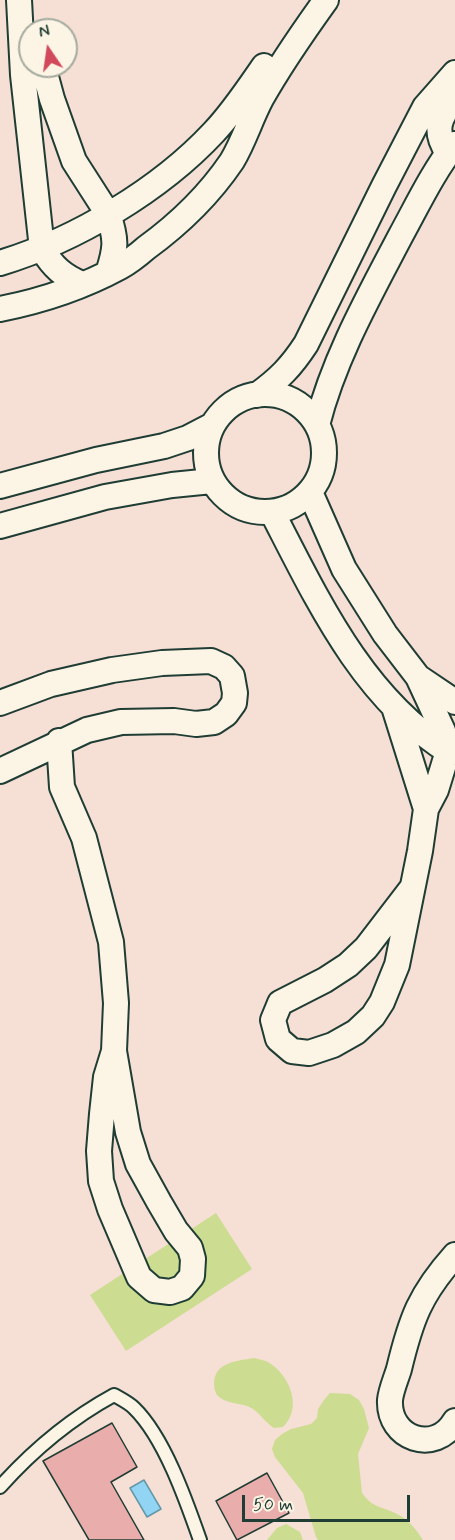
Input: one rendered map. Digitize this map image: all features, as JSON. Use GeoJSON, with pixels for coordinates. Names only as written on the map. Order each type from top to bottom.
{"type":"FeatureCollection","features":[{"type":"Feature","properties":{"kind":"street"},"geometry":{"type":"LineString","coordinates":[[19,0],[25,99],[42,249],[56,270],[82,284]]}},
{"type":"Feature","properties":{"kind":"street"},"geometry":{"type":"LineString","coordinates":[[31,0],[34,18]]}},
{"type":"Feature","properties":{"kind":"street"},"geometry":{"type":"LineString","coordinates":[[0,263],[42,249],[108,214],[164,179],[214,132],[241,100],[304,0]]}},
{"type":"Feature","properties":{"kind":"street"},"geometry":{"type":"LineString","coordinates":[[0,309],[82,284],[123,266],[173,228],[218,180],[247,134],[261,100],[299,37],[326,0]]}},
{"type":"Feature","properties":{"kind":"street"},"geometry":{"type":"LineString","coordinates":[[257,394],[280,379],[292,366],[306,344],[425,106],[455,73]]}},
{"type":"Feature","properties":{"kind":"street"},"geometry":{"type":"LineString","coordinates":[[46,78],[74,161],[108,214],[116,249],[108,273]]}},
{"type":"Feature","properties":{"kind":"street"},"geometry":{"type":"LineString","coordinates":[[317,425],[330,381],[362,312],[431,179],[453,150],[440,141],[440,123],[445,110],[455,98]]}},
{"type":"Feature","properties":{"kind":"street"},"geometry":{"type":"LineString","coordinates":[[0,486],[96,460],[164,446],[188,438],[211,426],[230,405],[257,394],[271,394],[298,404],[317,425],[324,453],[318,481],[299,502],[286,509],[258,512],[237,506],[220,493],[206,468],[206,440],[211,426]]}},
{"type":"Feature","properties":{"kind":"street"},"geometry":{"type":"LineString","coordinates":[[0,526],[105,497],[172,484],[212,481]]}},
{"type":"Feature","properties":{"kind":"street"},"geometry":{"type":"LineString","coordinates":[[310,492],[344,568],[385,634],[418,677],[452,753],[426,809],[412,888],[397,964],[382,1002],[356,1032],[333,1045],[309,1053],[292,1051],[278,1039],[273,1020],[280,1003],[325,980],[348,965],[366,948],[412,888]]}},
{"type":"Feature","properties":{"kind":"street"},"geometry":{"type":"LineString","coordinates":[[272,512],[309,584],[353,658],[394,707],[452,753]]}},
{"type":"Feature","properties":{"kind":"street"},"geometry":{"type":"LineString","coordinates":[[0,703],[51,684],[112,670],[162,663],[212,661],[232,676],[234,684],[234,703],[226,714],[214,722],[196,724],[174,721],[121,722],[87,730],[59,741],[0,771]]}},
{"type":"Feature","properties":{"kind":"street"},"geometry":{"type":"LineString","coordinates":[[418,677],[455,702]]}},
{"type":"Feature","properties":{"kind":"street"},"geometry":{"type":"LineString","coordinates":[[394,707],[426,809]]}},
{"type":"Feature","properties":{"kind":"street"},"geometry":{"type":"LineString","coordinates":[[59,741],[62,787],[84,838],[111,942],[116,1003],[114,1051],[128,1132],[138,1164],[170,1222],[190,1248],[193,1259],[192,1276],[182,1288],[170,1292],[154,1290],[139,1277],[110,1209],[101,1181],[100,1132],[106,1077],[114,1051]]}},
{"type":"Feature","properties":{"kind":"street"},"geometry":{"type":"LineString","coordinates":[[24,760],[62,787]]}},
{"type":"Feature","properties":{"kind":"street"},"geometry":{"type":"LineString","coordinates":[[455,1255],[435,1277],[416,1310],[390,1401],[393,1421],[404,1433],[420,1441],[439,1438],[451,1428],[455,1421]]}},
{"type":"Feature","properties":{"kind":"lane"},"geometry":{"type":"LineString","coordinates":[[0,1487],[22,1462],[55,1434],[94,1406],[114,1395],[133,1407],[152,1432],[170,1464],[200,1540]]}},
{"type":"Feature","properties":{"kind":"green space"},"geometry":{"type":"Polygon","coordinates":[[[216,1213],[252,1269],[126,1351],[90,1295],[216,1213]]]}},
{"type":"Feature","properties":{"kind":"green space"},"geometry":{"type":"Polygon","coordinates":[[[254,1358],[268,1362],[288,1383],[293,1402],[292,1411],[283,1427],[274,1428],[253,1409],[226,1401],[215,1392],[215,1376],[223,1366],[235,1361],[254,1358]]]}},
{"type":"Feature","properties":{"kind":"green space"},"geometry":{"type":"Polygon","coordinates":[[[330,1393],[350,1394],[359,1400],[364,1409],[369,1428],[358,1454],[362,1493],[373,1504],[403,1518],[423,1540],[318,1540],[316,1537],[303,1493],[275,1457],[272,1449],[275,1440],[282,1434],[311,1424],[317,1418],[318,1409],[330,1393]]]}},
{"type":"Feature","properties":{"kind":"green space"},"geometry":{"type":"Polygon","coordinates":[[[286,1524],[300,1532],[303,1540],[267,1540],[277,1528],[286,1524]]]}},
{"type":"Feature","properties":{"kind":"water"},"geometry":{"type":"Polygon","coordinates":[[[144,1480],[161,1509],[147,1517],[130,1488],[144,1480]]]}},
{"type":"Feature","properties":{"kind":"building"},"geometry":{"type":"Polygon","coordinates":[[[112,1423],[137,1467],[111,1482],[144,1540],[89,1540],[43,1461],[112,1423]]]}},
{"type":"Feature","properties":{"kind":"building"},"geometry":{"type":"Polygon","coordinates":[[[267,1473],[289,1513],[237,1540],[216,1501],[267,1473]]]}}]}
